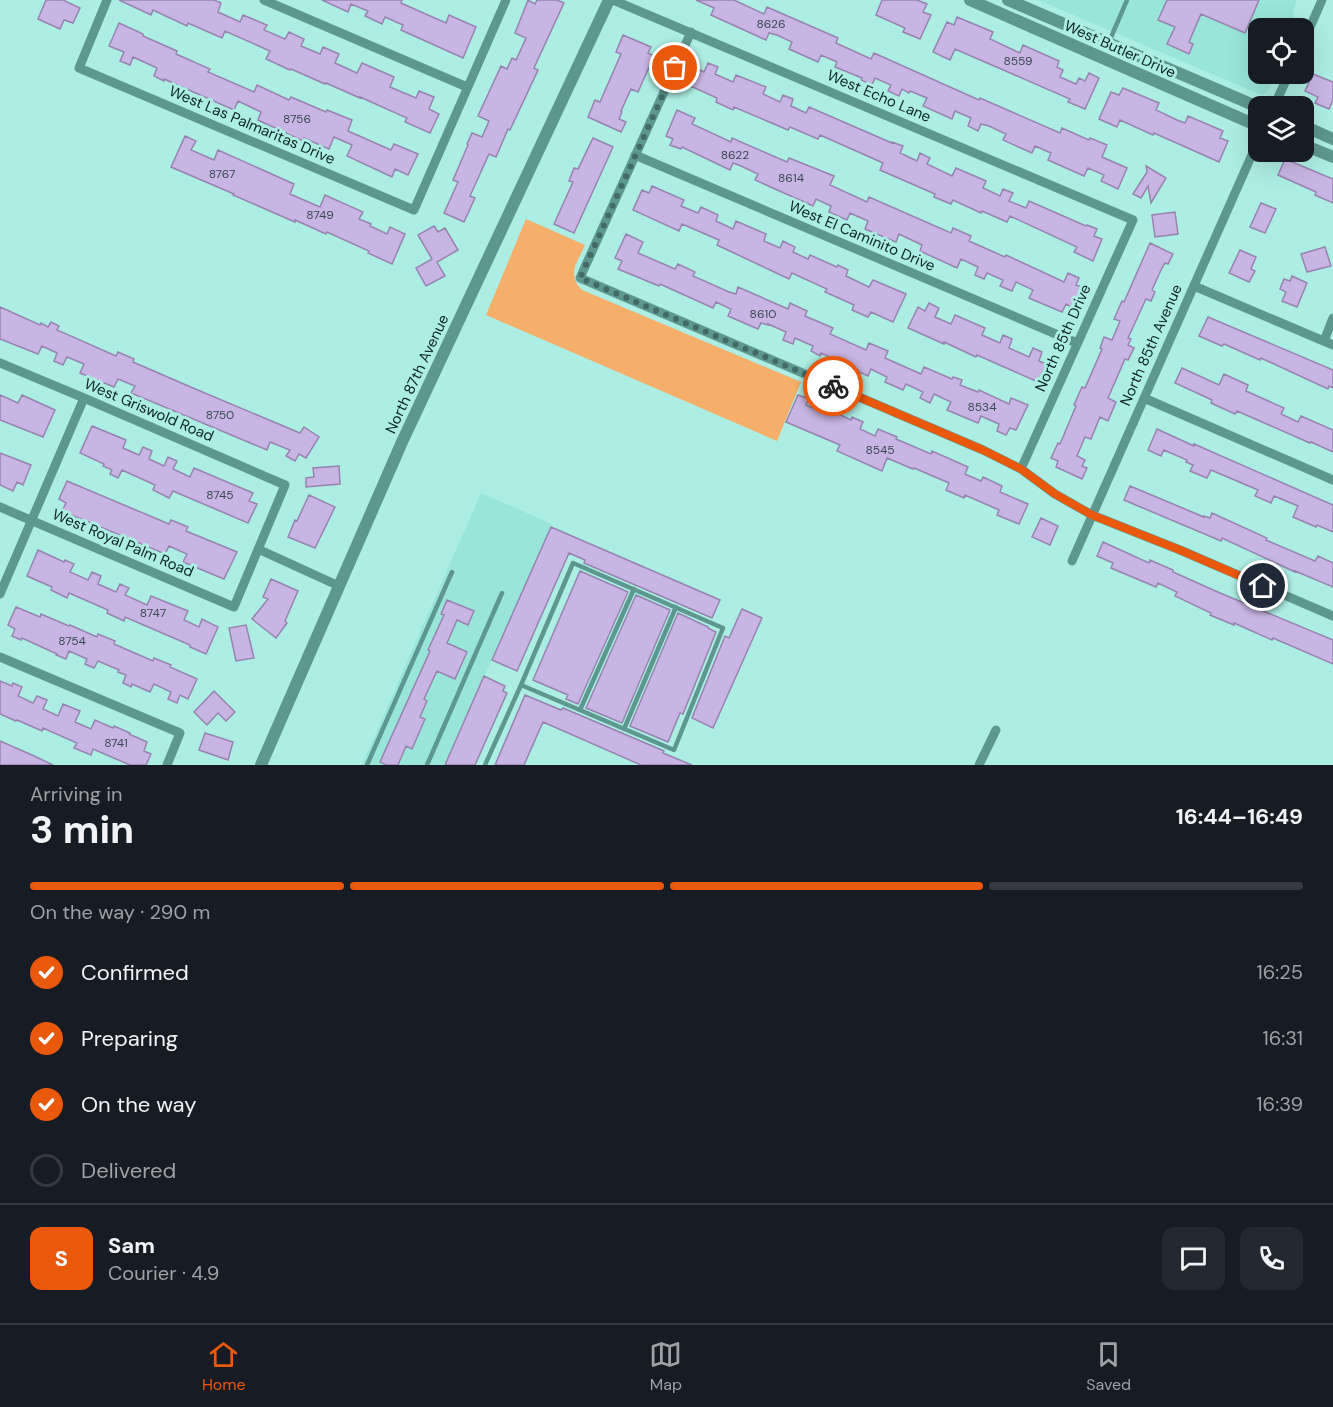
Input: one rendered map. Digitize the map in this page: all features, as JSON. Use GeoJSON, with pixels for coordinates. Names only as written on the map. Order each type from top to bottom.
{"type":"FeatureCollection","features":[{"type":"Feature","properties":{"kind":"street","name":"West Las Palmaritas Drive"},"geometry":{"type":"LineString","coordinates":[[107,0],[79,68],[414,210],[467,87]]}},
{"type":"Feature","properties":{"kind":"street"},"geometry":{"type":"LineString","coordinates":[[264,0],[467,87],[506,0]]}},
{"type":"Feature","properties":{"kind":"street","name":"West Echo Lane"},"geometry":{"type":"LineString","coordinates":[[611,0],[1133,220]]}},
{"type":"Feature","properties":{"kind":"street","name":"North 87th Avenue"},"geometry":{"type":"LineString","coordinates":[[261,765],[417,410],[611,0]]}},
{"type":"Feature","properties":{"kind":"street","name":"West Butler Drive"},"geometry":{"type":"LineString","coordinates":[[970,0],[1248,122]]}},
{"type":"Feature","properties":{"kind":"street","name":"West Butler Drive"},"geometry":{"type":"LineString","coordinates":[[1008,0],[1248,103]]}},
{"type":"Feature","properties":{"kind":"street"},"geometry":{"type":"LineString","coordinates":[[1314,18],[1322,0]]}},
{"type":"Feature","properties":{"kind":"street"},"geometry":{"type":"LineString","coordinates":[[691,33],[580,278],[973,446],[1021,469],[1055,494],[1092,515],[1333,616]]}},
{"type":"Feature","properties":{"kind":"street"},"geometry":{"type":"LineString","coordinates":[[1314,130],[1333,139]]}},
{"type":"Feature","properties":{"kind":"street"},"geometry":{"type":"LineString","coordinates":[[1314,149],[1333,157]]}},
{"type":"Feature","properties":{"kind":"street","name":"West El Caminito Drive"},"geometry":{"type":"LineString","coordinates":[[635,155],[1077,343]]}},
{"type":"Feature","properties":{"kind":"street","name":"North 85th Avenue"},"geometry":{"type":"LineString","coordinates":[[1072,561],[1249,162]]}},
{"type":"Feature","properties":{"kind":"street","name":"North 85th Drive"},"geometry":{"type":"LineString","coordinates":[[1021,469],[1133,220]]}},
{"type":"Feature","properties":{"kind":"street"},"geometry":{"type":"LineString","coordinates":[[1194,286],[1333,345]]}},
{"type":"Feature","properties":{"kind":"street"},"geometry":{"type":"LineString","coordinates":[[1323,341],[1333,318]]}},
{"type":"Feature","properties":{"kind":"street","name":"West Griswold Road"},"geometry":{"type":"LineString","coordinates":[[0,363],[285,485],[258,549]]}},
{"type":"Feature","properties":{"kind":"street"},"geometry":{"type":"LineString","coordinates":[[0,594],[84,398]]}},
{"type":"Feature","properties":{"kind":"street"},"geometry":{"type":"LineString","coordinates":[[1144,398],[1333,480]]}},
{"type":"Feature","properties":{"kind":"street","name":"West Royal Palm Road"},"geometry":{"type":"LineString","coordinates":[[0,507],[234,607],[258,549]]}},
{"type":"Feature","properties":{"kind":"street"},"geometry":{"type":"LineString","coordinates":[[258,549],[339,586]]}},
{"type":"Feature","properties":{"kind":"street"},"geometry":{"type":"LineString","coordinates":[[0,657],[180,732],[166,765]]}},
{"type":"Feature","properties":{"kind":"street"},"geometry":{"type":"LineString","coordinates":[[979,765],[996,730]]}},
{"type":"Feature","properties":{"kind":"lane"},"geometry":{"type":"LineString","coordinates":[[1108,43],[1127,0]]}},
{"type":"Feature","properties":{"kind":"lane"},"geometry":{"type":"LineString","coordinates":[[485,765],[573,563],[723,628],[674,750],[521,685]]}},
{"type":"Feature","properties":{"kind":"lane"},"geometry":{"type":"LineString","coordinates":[[368,765],[452,572]]}},
{"type":"Feature","properties":{"kind":"lane"},"geometry":{"type":"LineString","coordinates":[[580,711],[634,589]]}},
{"type":"Feature","properties":{"kind":"lane"},"geometry":{"type":"LineString","coordinates":[[427,765],[502,593]]}},
{"type":"Feature","properties":{"kind":"lane"},"geometry":{"type":"LineString","coordinates":[[624,729],[676,607]]}},
{"type":"Feature","properties":{"kind":"shaded area"},"geometry":{"type":"Polygon","coordinates":[[[1038,0],[1297,0],[1293,11],[1294,18],[1248,18],[1248,84],[1271,84],[1265,94],[1261,95],[1038,0]]]}},
{"type":"Feature","properties":{"kind":"shaded area"},"geometry":{"type":"Polygon","coordinates":[[[526,219],[585,245],[574,273],[577,284],[582,290],[801,382],[777,441],[486,315],[526,219]]]}},
{"type":"Feature","properties":{"kind":"shaded area"},"geometry":{"type":"Polygon","coordinates":[[[481,493],[552,524],[445,765],[362,765],[481,493]]]}},
{"type":"Feature","properties":{"kind":"building"},"geometry":{"type":"Polygon","coordinates":[[[46,0],[63,0],[80,8],[73,23],[64,20],[60,29],[38,19],[46,0]]]}},
{"type":"Feature","properties":{"kind":"building"},"geometry":{"type":"Polygon","coordinates":[[[119,0],[214,0],[221,3],[218,12],[240,22],[243,15],[267,25],[264,30],[285,39],[289,32],[304,39],[301,46],[320,54],[323,47],[339,54],[335,63],[357,73],[362,63],[394,77],[390,87],[416,98],[419,91],[434,97],[429,109],[439,114],[430,133],[405,122],[407,118],[266,59],[270,51],[225,31],[222,38],[188,23],[187,26],[153,10],[151,15],[119,0]]]}},
{"type":"Feature","properties":{"kind":"building"},"geometry":{"type":"Polygon","coordinates":[[[322,0],[402,0],[401,3],[446,23],[449,15],[476,27],[463,58],[401,30],[403,25],[385,17],[382,24],[365,16],[368,11],[351,4],[348,12],[322,0]]]}},
{"type":"Feature","properties":{"kind":"building"},"geometry":{"type":"Polygon","coordinates":[[[528,0],[535,4],[537,0],[557,0],[564,3],[534,68],[538,70],[510,130],[508,129],[496,157],[489,154],[470,196],[475,198],[464,222],[444,213],[458,182],[453,180],[472,133],[482,137],[489,121],[478,116],[501,66],[507,69],[512,58],[516,60],[526,38],[515,33],[528,0]]]}},
{"type":"Feature","properties":{"kind":"building"},"geometry":{"type":"Polygon","coordinates":[[[696,0],[734,0],[764,14],[767,7],[838,38],[836,43],[871,59],[874,53],[1060,133],[1062,128],[1107,145],[1102,157],[1127,168],[1118,189],[1101,181],[1104,175],[1088,168],[1084,176],[1048,160],[1051,153],[1035,146],[1032,153],[1003,140],[1006,134],[989,126],[981,124],[978,131],[968,126],[971,118],[955,111],[952,119],[923,106],[927,98],[902,89],[899,96],[888,91],[891,85],[875,78],[872,85],[861,80],[862,78],[835,67],[837,62],[821,55],[818,62],[789,49],[792,42],[777,35],[769,33],[766,40],[711,15],[714,8],[696,0]]]}},
{"type":"Feature","properties":{"kind":"building"},"geometry":{"type":"Polygon","coordinates":[[[882,0],[917,0],[927,4],[923,12],[931,15],[920,39],[903,32],[905,28],[876,15],[882,0]]]}},
{"type":"Feature","properties":{"kind":"building"},"geometry":{"type":"Polygon","coordinates":[[[1167,0],[1259,0],[1251,18],[1248,18],[1245,33],[1201,14],[1189,42],[1193,44],[1189,54],[1167,44],[1175,27],[1158,20],[1167,0]]]}},
{"type":"Feature","properties":{"kind":"building"},"geometry":{"type":"Polygon","coordinates":[[[957,17],[993,32],[990,39],[1020,53],[1023,45],[1059,61],[1057,67],[1063,70],[1060,77],[1076,84],[1079,78],[1085,81],[1089,73],[1099,78],[1085,109],[1068,102],[1070,99],[955,49],[950,60],[933,52],[947,22],[954,25],[957,17]]]}},
{"type":"Feature","properties":{"kind":"building"},"geometry":{"type":"Polygon","coordinates":[[[119,23],[177,51],[176,54],[210,69],[208,72],[254,92],[257,85],[289,100],[291,97],[326,112],[327,110],[352,120],[348,131],[391,150],[394,144],[418,154],[408,175],[395,169],[392,177],[347,156],[352,145],[334,137],[329,149],[304,138],[303,141],[258,120],[261,112],[238,101],[234,110],[164,79],[164,81],[154,76],[157,68],[133,57],[130,65],[120,61],[124,52],[109,46],[119,23]]]}},
{"type":"Feature","properties":{"kind":"building"},"geometry":{"type":"Polygon","coordinates":[[[623,35],[651,47],[648,53],[654,56],[638,92],[631,89],[621,111],[619,119],[626,122],[621,132],[588,117],[595,100],[600,102],[621,54],[616,52],[623,35]]]}},
{"type":"Feature","properties":{"kind":"building"},"geometry":{"type":"Polygon","coordinates":[[[708,63],[718,67],[715,74],[733,82],[736,75],[766,87],[763,94],[780,102],[783,95],[793,99],[791,106],[806,113],[809,107],[903,146],[900,153],[917,161],[920,153],[930,158],[927,164],[952,176],[956,168],[986,181],[983,188],[1000,196],[1003,189],[1013,193],[1009,201],[1026,208],[1029,201],[1097,229],[1094,236],[1102,239],[1093,261],[1074,252],[1077,247],[1010,216],[1007,222],[953,200],[951,204],[934,197],[935,194],[880,170],[883,163],[820,135],[818,139],[790,127],[788,130],[734,107],[733,110],[716,102],[717,98],[690,86],[698,69],[704,72],[708,63]]]}},
{"type":"Feature","properties":{"kind":"building"},"geometry":{"type":"Polygon","coordinates":[[[1314,74],[1333,82],[1333,100],[1329,109],[1315,103],[1318,97],[1305,91],[1308,84],[1314,84],[1314,74]]]}},
{"type":"Feature","properties":{"kind":"building"},"geometry":{"type":"Polygon","coordinates":[[[1123,88],[1159,103],[1156,110],[1177,120],[1185,123],[1188,116],[1223,131],[1220,138],[1228,141],[1219,162],[1120,120],[1117,127],[1099,119],[1111,92],[1119,95],[1123,88]]]}},
{"type":"Feature","properties":{"kind":"building"},"geometry":{"type":"Polygon","coordinates":[[[677,110],[695,118],[692,124],[731,142],[732,138],[787,162],[789,158],[834,176],[830,185],[867,202],[869,197],[951,233],[953,228],[971,236],[969,241],[1005,257],[1006,255],[1064,282],[1068,273],[1079,278],[1076,285],[1082,287],[1073,308],[1066,304],[1062,312],[1029,298],[1033,290],[1016,282],[1012,291],[1000,286],[1003,280],[987,273],[984,279],[975,275],[978,267],[961,259],[957,268],[920,251],[922,245],[899,234],[896,242],[865,229],[868,221],[850,213],[847,220],[829,212],[831,206],[816,199],[813,206],[755,180],[758,174],[741,166],[733,163],[730,170],[682,147],[681,149],[670,145],[673,139],[666,136],[677,110]]]}},
{"type":"Feature","properties":{"kind":"building"},"geometry":{"type":"Polygon","coordinates":[[[185,136],[196,141],[191,150],[214,160],[218,150],[294,184],[290,194],[320,207],[325,195],[363,212],[359,219],[371,224],[370,226],[387,234],[390,227],[405,234],[392,264],[327,232],[326,234],[295,220],[295,222],[171,167],[185,136]]]}},
{"type":"Feature","properties":{"kind":"building"},"geometry":{"type":"Polygon","coordinates":[[[593,138],[613,147],[574,233],[554,224],[573,182],[569,181],[574,168],[578,169],[593,138]]]}},
{"type":"Feature","properties":{"kind":"building"},"geometry":{"type":"Polygon","coordinates":[[[1284,162],[1292,162],[1333,179],[1333,203],[1315,195],[1316,192],[1278,175],[1284,162]]]}},
{"type":"Feature","properties":{"kind":"building"},"geometry":{"type":"Polygon","coordinates":[[[1146,166],[1166,178],[1151,203],[1148,186],[1141,198],[1133,194],[1147,172],[1146,166]]]}},
{"type":"Feature","properties":{"kind":"building"},"geometry":{"type":"Polygon","coordinates":[[[652,186],[684,200],[681,206],[698,213],[701,207],[718,215],[716,221],[733,229],[736,221],[766,234],[764,241],[780,248],[783,241],[795,247],[793,252],[808,259],[810,255],[837,267],[838,265],[848,270],[846,276],[869,287],[873,280],[906,294],[893,322],[871,312],[868,317],[852,310],[854,305],[825,292],[827,289],[792,273],[789,279],[717,245],[719,240],[682,224],[679,231],[633,210],[642,190],[649,193],[652,186]]]}},
{"type":"Feature","properties":{"kind":"building"},"geometry":{"type":"Polygon","coordinates":[[[1261,203],[1276,209],[1265,233],[1250,227],[1261,203]]]}},
{"type":"Feature","properties":{"kind":"building"},"geometry":{"type":"Polygon","coordinates":[[[1175,212],[1178,234],[1155,237],[1152,215],[1175,212]]]}},
{"type":"Feature","properties":{"kind":"building"},"geometry":{"type":"Polygon","coordinates":[[[434,226],[438,232],[445,228],[458,250],[437,262],[445,276],[426,286],[416,268],[432,259],[418,235],[434,226]]]}},
{"type":"Feature","properties":{"kind":"building"},"geometry":{"type":"Polygon","coordinates":[[[626,234],[643,242],[638,253],[675,269],[678,264],[695,272],[693,276],[729,292],[736,294],[738,287],[788,309],[790,303],[807,311],[805,316],[833,328],[830,334],[866,350],[869,343],[888,351],[885,358],[921,374],[924,367],[952,379],[953,377],[962,380],[960,385],[978,392],[979,390],[1009,404],[1011,398],[1028,405],[1016,430],[1010,428],[1006,435],[997,431],[999,424],[981,416],[978,423],[947,410],[951,402],[934,394],[930,403],[920,398],[923,392],[906,384],[903,390],[885,382],[887,377],[871,369],[868,376],[821,353],[820,356],[811,351],[813,346],[795,338],[793,344],[783,340],[786,332],[768,324],[761,323],[758,329],[728,316],[731,309],[716,302],[713,308],[660,284],[659,286],[618,269],[622,261],[615,258],[626,234]]]}},
{"type":"Feature","properties":{"kind":"building"},"geometry":{"type":"Polygon","coordinates":[[[1150,243],[1173,254],[1168,264],[1165,263],[1161,270],[1152,290],[1155,292],[1151,301],[1146,299],[1128,338],[1131,339],[1128,345],[1134,348],[1128,360],[1125,359],[1108,398],[1116,402],[1108,421],[1100,417],[1091,439],[1085,437],[1077,456],[1085,460],[1082,466],[1087,468],[1082,479],[1056,467],[1058,461],[1051,458],[1058,443],[1060,444],[1082,387],[1085,388],[1102,349],[1100,348],[1104,337],[1112,340],[1120,321],[1114,319],[1150,243]]]}},
{"type":"Feature","properties":{"kind":"building"},"geometry":{"type":"Polygon","coordinates":[[[1325,247],[1331,266],[1307,272],[1301,254],[1325,247]]]}},
{"type":"Feature","properties":{"kind":"building"},"geometry":{"type":"Polygon","coordinates":[[[1240,250],[1256,257],[1251,269],[1255,271],[1249,282],[1229,273],[1240,250]]]}},
{"type":"Feature","properties":{"kind":"building"},"geometry":{"type":"Polygon","coordinates":[[[1292,276],[1307,283],[1297,307],[1282,301],[1286,292],[1280,289],[1284,279],[1290,281],[1292,276]]]}},
{"type":"Feature","properties":{"kind":"building"},"geometry":{"type":"Polygon","coordinates":[[[929,303],[939,308],[935,317],[951,324],[955,315],[985,328],[982,335],[1000,343],[1003,335],[1012,339],[1009,348],[1029,357],[1033,348],[1042,352],[1039,361],[1046,364],[1038,382],[908,328],[918,307],[925,311],[929,303]]]}},
{"type":"Feature","properties":{"kind":"building"},"geometry":{"type":"Polygon","coordinates":[[[0,307],[40,325],[41,323],[48,327],[51,322],[59,326],[57,330],[116,356],[118,352],[134,359],[133,362],[193,388],[300,433],[304,427],[319,437],[306,458],[299,454],[295,461],[286,456],[290,450],[270,442],[267,450],[131,393],[135,386],[118,379],[114,387],[80,373],[84,364],[67,357],[63,365],[54,361],[57,353],[42,346],[38,354],[0,339],[0,307]]]}},
{"type":"Feature","properties":{"kind":"building"},"geometry":{"type":"Polygon","coordinates":[[[1208,317],[1333,370],[1333,388],[1329,386],[1328,389],[1261,358],[1260,360],[1199,336],[1208,317]]]}},
{"type":"Feature","properties":{"kind":"building"},"geometry":{"type":"Polygon","coordinates":[[[1182,368],[1219,385],[1224,374],[1248,385],[1246,391],[1284,408],[1281,414],[1298,422],[1301,416],[1333,430],[1333,452],[1237,411],[1235,414],[1211,403],[1212,400],[1175,383],[1182,368]]]}},
{"type":"Feature","properties":{"kind":"building"},"geometry":{"type":"Polygon","coordinates":[[[0,395],[18,403],[22,395],[55,410],[43,437],[0,420],[0,395]]]}},
{"type":"Feature","properties":{"kind":"building"},"geometry":{"type":"Polygon","coordinates":[[[798,395],[809,399],[806,405],[822,412],[824,407],[851,420],[852,417],[863,422],[860,429],[875,436],[878,429],[931,454],[932,451],[968,467],[965,474],[981,481],[983,477],[1002,486],[1000,492],[1028,504],[1019,524],[997,515],[999,510],[965,495],[964,498],[946,490],[949,483],[887,458],[882,471],[837,451],[840,445],[786,422],[798,395]]]}},
{"type":"Feature","properties":{"kind":"building"},"geometry":{"type":"Polygon","coordinates":[[[92,426],[126,440],[123,448],[139,455],[143,447],[152,451],[149,459],[164,466],[168,457],[177,461],[173,469],[190,477],[194,468],[253,493],[249,501],[257,504],[248,523],[173,491],[169,498],[153,490],[155,485],[122,470],[118,478],[110,474],[112,470],[103,466],[104,464],[80,453],[92,426]]]}},
{"type":"Feature","properties":{"kind":"building"},"geometry":{"type":"Polygon","coordinates":[[[1157,429],[1333,505],[1333,532],[1293,517],[1298,506],[1274,496],[1271,503],[1255,496],[1258,490],[1211,470],[1207,478],[1190,471],[1193,465],[1186,462],[1187,460],[1164,450],[1161,456],[1148,450],[1157,429]]]}},
{"type":"Feature","properties":{"kind":"building"},"geometry":{"type":"Polygon","coordinates":[[[0,453],[31,465],[23,485],[17,482],[13,491],[0,485],[0,453]]]}},
{"type":"Feature","properties":{"kind":"building"},"geometry":{"type":"Polygon","coordinates":[[[339,466],[340,484],[306,487],[306,478],[314,477],[313,468],[339,466]]]}},
{"type":"Feature","properties":{"kind":"building"},"geometry":{"type":"Polygon","coordinates":[[[67,481],[169,524],[171,520],[188,527],[186,531],[237,552],[224,579],[183,562],[187,554],[169,546],[165,554],[62,511],[66,503],[59,499],[67,481]]]}},
{"type":"Feature","properties":{"kind":"building"},"geometry":{"type":"Polygon","coordinates":[[[1130,486],[1204,517],[1210,518],[1212,513],[1315,561],[1318,556],[1333,563],[1333,587],[1222,538],[1221,541],[1124,500],[1130,486]]]}},
{"type":"Feature","properties":{"kind":"building"},"geometry":{"type":"Polygon","coordinates":[[[309,495],[335,507],[315,548],[288,537],[309,495]]]}},
{"type":"Feature","properties":{"kind":"building"},"geometry":{"type":"Polygon","coordinates":[[[1041,518],[1058,526],[1050,545],[1032,537],[1041,518]]]}},
{"type":"Feature","properties":{"kind":"building"},"geometry":{"type":"Polygon","coordinates":[[[551,527],[720,600],[712,618],[584,563],[585,560],[569,553],[517,671],[492,660],[551,527]]]}},
{"type":"Feature","properties":{"kind":"building"},"geometry":{"type":"Polygon","coordinates":[[[1103,542],[1149,563],[1150,560],[1220,593],[1333,640],[1333,664],[1273,638],[1272,640],[1210,615],[1211,613],[1175,596],[1177,592],[1158,583],[1156,587],[1111,568],[1113,563],[1097,556],[1103,542]]]}},
{"type":"Feature","properties":{"kind":"building"},"geometry":{"type":"Polygon","coordinates":[[[38,550],[74,564],[70,572],[88,580],[92,572],[101,576],[98,584],[116,592],[120,584],[129,588],[125,595],[147,605],[151,596],[188,611],[184,620],[199,627],[202,619],[218,627],[206,654],[125,617],[124,621],[107,613],[108,610],[69,593],[67,598],[51,590],[52,587],[27,576],[38,550]]]}},
{"type":"Feature","properties":{"kind":"building"},"geometry":{"type":"Polygon","coordinates":[[[580,571],[628,592],[578,704],[566,699],[568,695],[533,680],[580,571]]]}},
{"type":"Feature","properties":{"kind":"building"},"geometry":{"type":"Polygon","coordinates":[[[271,579],[298,591],[285,621],[287,623],[276,638],[252,619],[268,599],[263,597],[271,579]]]}},
{"type":"Feature","properties":{"kind":"building"},"geometry":{"type":"Polygon","coordinates":[[[636,595],[670,610],[622,723],[586,708],[636,595]]]}},
{"type":"Feature","properties":{"kind":"building"},"geometry":{"type":"Polygon","coordinates":[[[447,600],[474,611],[468,625],[457,620],[447,643],[467,652],[455,679],[437,671],[424,699],[427,701],[420,717],[425,719],[412,749],[406,746],[398,765],[386,765],[380,762],[430,651],[428,650],[444,615],[441,614],[447,600]]]}},
{"type":"Feature","properties":{"kind":"building"},"geometry":{"type":"Polygon","coordinates":[[[16,607],[40,617],[41,614],[97,637],[98,634],[115,641],[114,644],[153,661],[154,658],[171,665],[170,667],[197,679],[188,699],[180,695],[177,703],[168,699],[171,692],[154,684],[150,692],[132,684],[131,687],[123,683],[126,675],[98,661],[94,668],[85,664],[87,659],[69,651],[66,659],[22,638],[21,640],[12,636],[15,629],[8,625],[16,607]]]}},
{"type":"Feature","properties":{"kind":"building"},"geometry":{"type":"Polygon","coordinates":[[[742,609],[762,618],[713,728],[692,718],[725,636],[729,638],[742,609]]]}},
{"type":"Feature","properties":{"kind":"building"},"geometry":{"type":"Polygon","coordinates":[[[678,613],[716,632],[683,714],[680,713],[668,742],[630,726],[678,613]]]}},
{"type":"Feature","properties":{"kind":"building"},"geometry":{"type":"Polygon","coordinates":[[[246,625],[254,658],[236,661],[229,628],[246,625]]]}},
{"type":"Feature","properties":{"kind":"building"},"geometry":{"type":"Polygon","coordinates":[[[484,676],[505,686],[503,691],[507,693],[475,765],[445,765],[484,676]]]}},
{"type":"Feature","properties":{"kind":"building"},"geometry":{"type":"Polygon","coordinates":[[[0,681],[22,687],[18,696],[33,703],[37,696],[47,700],[43,709],[58,716],[63,704],[80,711],[75,722],[91,729],[95,720],[113,728],[114,726],[147,742],[144,751],[151,754],[146,765],[130,765],[93,749],[91,755],[74,748],[77,743],[43,728],[42,731],[0,714],[0,681]]]}},
{"type":"Feature","properties":{"kind":"building"},"geometry":{"type":"Polygon","coordinates":[[[214,691],[235,712],[226,721],[218,713],[207,725],[194,712],[214,691]]]}},
{"type":"Feature","properties":{"kind":"building"},"geometry":{"type":"Polygon","coordinates":[[[525,695],[561,710],[563,708],[692,765],[641,765],[543,722],[524,765],[495,765],[525,695]]]}},
{"type":"Feature","properties":{"kind":"building"},"geometry":{"type":"Polygon","coordinates":[[[205,733],[233,742],[228,760],[199,750],[205,733]]]}},
{"type":"Feature","properties":{"kind":"building"},"geometry":{"type":"Polygon","coordinates":[[[0,741],[32,755],[53,765],[0,765],[0,741]]]}},
{"type":"Feature","properties":{"kind":"way so far"},"geometry":{"type":"LineString","coordinates":[[675,68],[580,278],[833,386]]}},
{"type":"Feature","properties":{"kind":"route"},"geometry":{"type":"LineString","coordinates":[[833,386],[983,450],[1021,469],[1055,494],[1092,515],[1263,586]]}}]}
